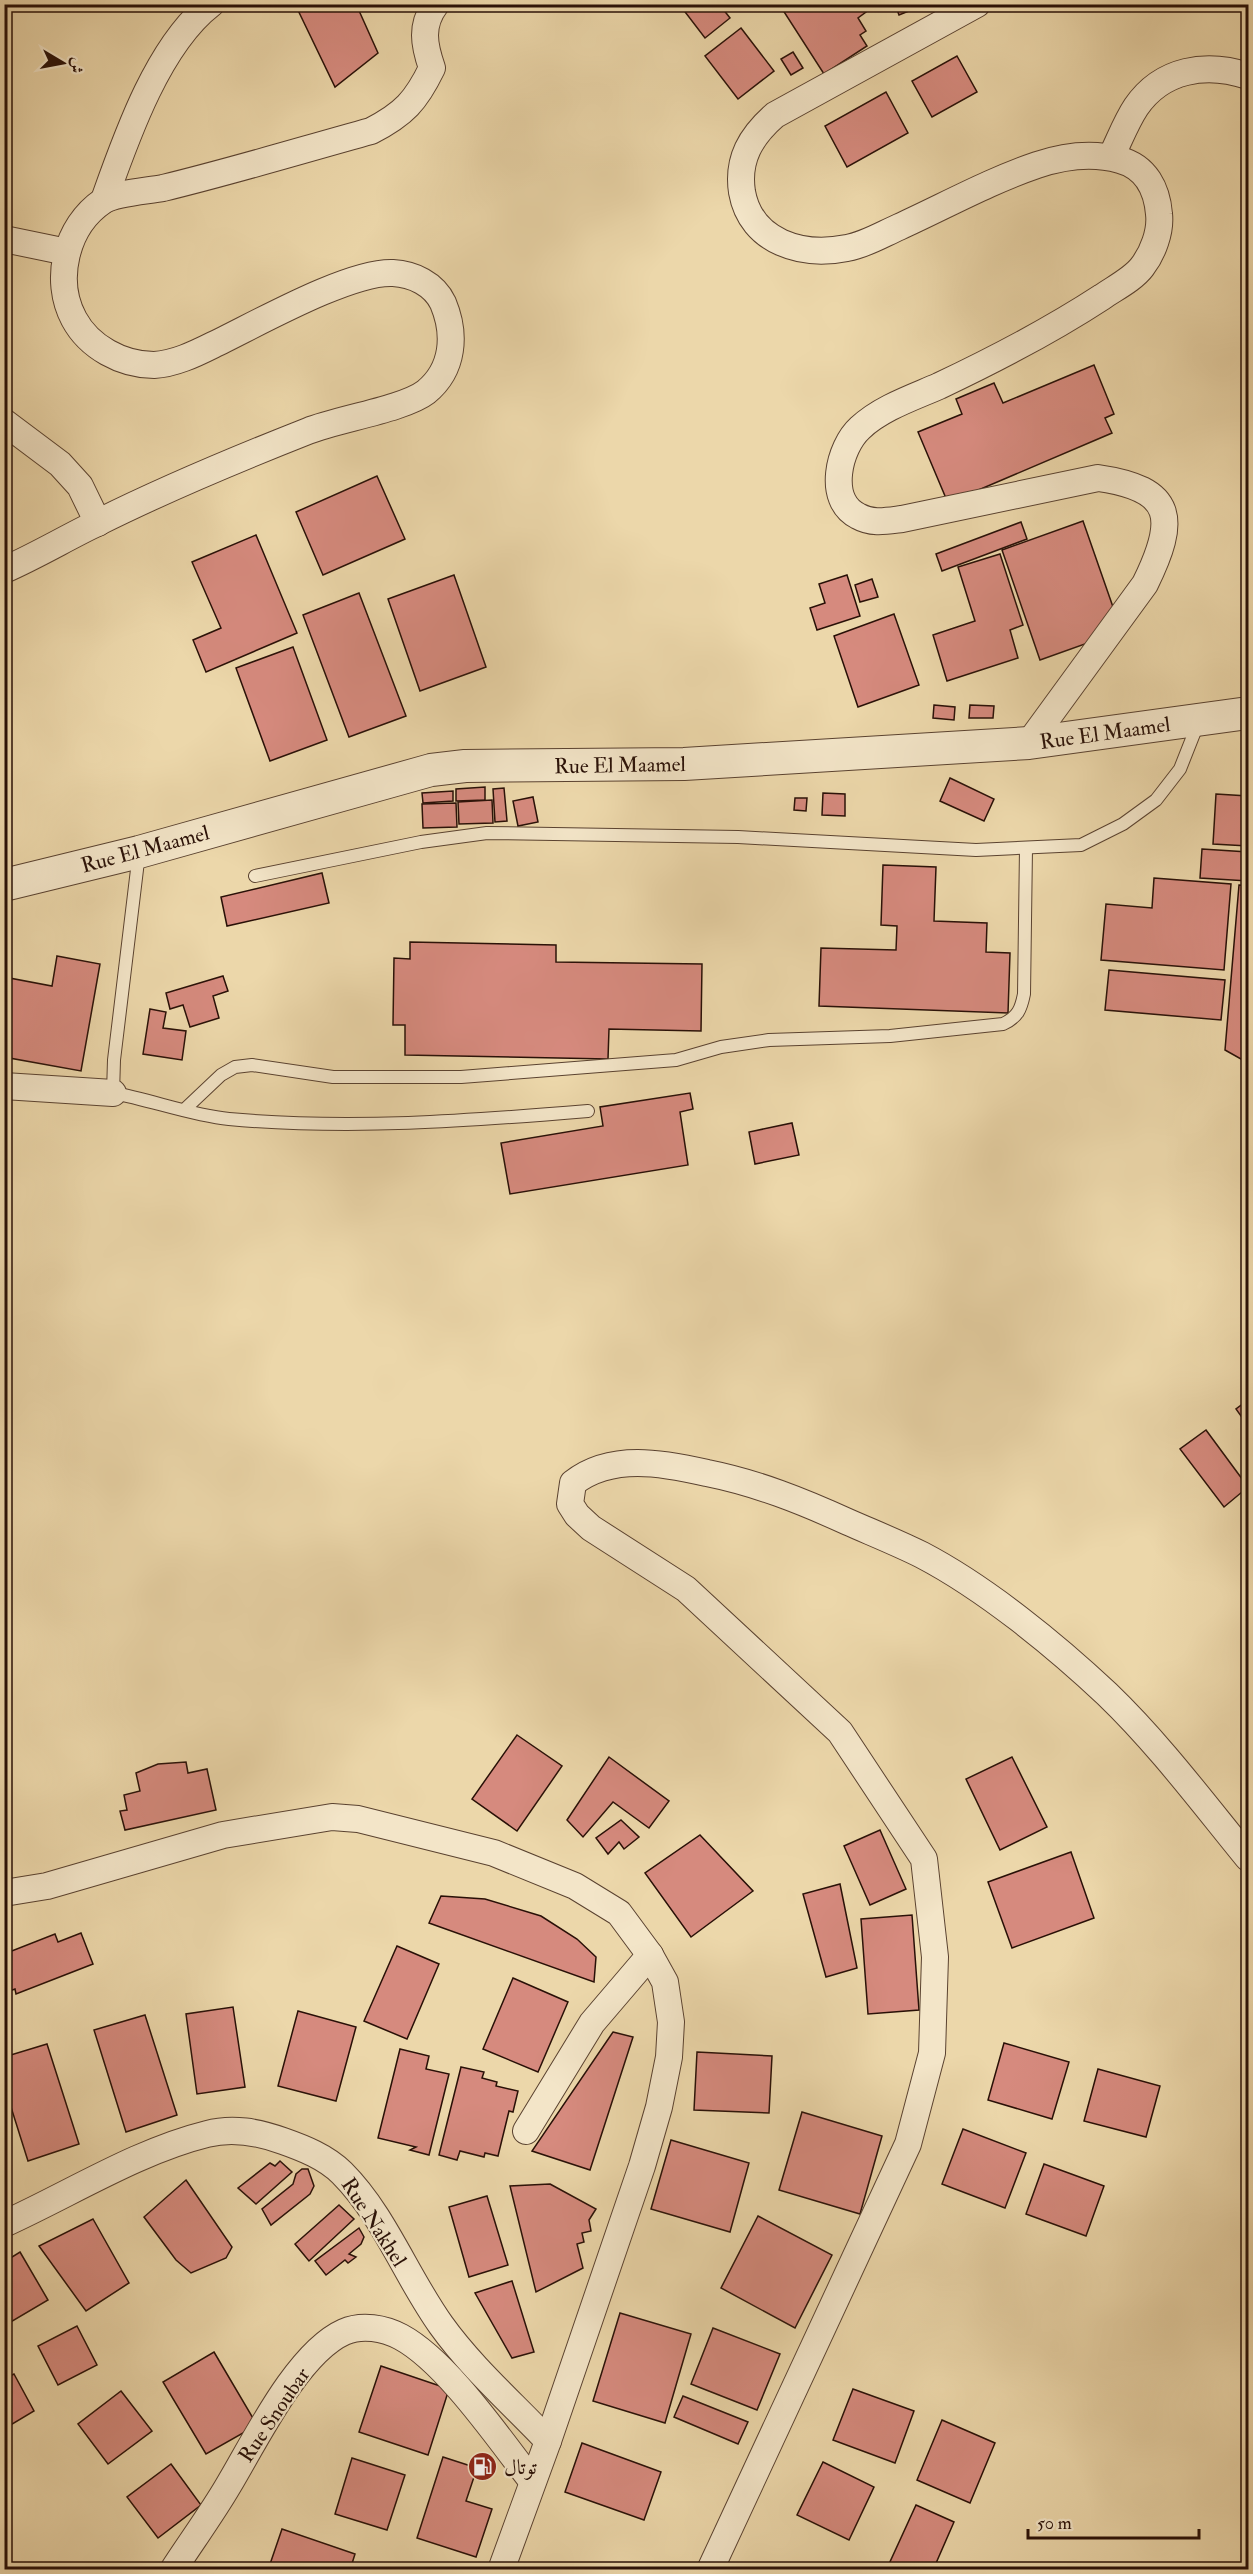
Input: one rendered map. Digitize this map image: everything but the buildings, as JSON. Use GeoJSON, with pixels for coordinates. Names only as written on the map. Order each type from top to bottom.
{"type":"FeatureCollection","features":[{"type":"Feature","properties":{"kind":"street"},"geometry":{"type":"LineString","coordinates":[[4,570],[98,523],[311,429],[407,402],[426,392],[450,356],[453,336],[440,297],[428,284],[408,274],[389,272],[370,275],[336,286],[174,361],[156,365],[135,363],[111,355],[79,328],[69,309],[64,292],[62,274],[66,252],[84,221],[104,200],[132,123],[163,64],[185,30],[211,4]]}},
{"type":"Feature","properties":{"kind":"street"},"geometry":{"type":"LineString","coordinates":[[104,200],[162,188],[371,131],[394,119],[411,105],[432,68],[424,44],[425,28],[436,4]]}},
{"type":"Feature","properties":{"kind":"street"},"geometry":{"type":"LineString","coordinates":[[977,4],[775,115],[758,130],[744,154],[740,176],[744,202],[754,223],[775,241],[796,249],[820,252],[851,248],[1037,165],[1067,157],[1090,155],[1112,158],[1133,164],[1149,179],[1158,198],[1160,221],[1155,244],[1142,267],[1123,283],[1041,335],[885,411],[859,428],[842,456],[840,482],[842,501],[856,515],[876,522],[1098,478],[1129,482],[1149,491],[1161,503],[1165,519],[1163,534],[1157,559],[1145,584],[1029,743]]}},
{"type":"Feature","properties":{"kind":"street"},"geometry":{"type":"LineString","coordinates":[[1112,158],[1135,108],[1148,91],[1169,75],[1193,69],[1216,69],[1248,76]]}},
{"type":"Feature","properties":{"kind":"street"},"geometry":{"type":"LineString","coordinates":[[4,239],[66,252]]}},
{"type":"Feature","properties":{"kind":"street"},"geometry":{"type":"LineString","coordinates":[[4,422],[60,464],[80,486],[98,523]]}},
{"type":"Feature","properties":{"kind":"street","name":"Rue El Maamel"},"geometry":{"type":"LineString","coordinates":[[4,885],[139,852],[431,770],[465,766],[684,764],[1029,743],[1248,713]]}},
{"type":"Feature","properties":{"kind":"street"},"geometry":{"type":"LineString","coordinates":[[4,1086],[113,1093]]}},
{"type":"Feature","properties":{"kind":"street"},"geometry":{"type":"LineString","coordinates":[[710,2570],[908,2144],[932,2053],[936,1957],[924,1859],[840,1732],[686,1589],[591,1528],[576,1515],[570,1504],[573,1483],[588,1472],[606,1466],[651,1464],[695,1470],[767,1488],[923,1556],[979,1591],[1043,1638],[1107,1695],[1186,1781],[1248,1858]]}},
{"type":"Feature","properties":{"kind":"street"},"geometry":{"type":"LineString","coordinates":[[4,1893],[47,1886],[222,1835],[332,1817],[358,1819],[494,1852],[575,1886],[619,1913],[650,1955],[664,1982],[671,2022],[669,2057],[658,2108],[642,2166],[548,2441],[501,2570]]}},
{"type":"Feature","properties":{"kind":"street"},"geometry":{"type":"LineString","coordinates":[[526,2131],[592,2023],[650,1955]]}},
{"type":"Feature","properties":{"kind":"street","name":"Rue Nakhel"},"geometry":{"type":"LineString","coordinates":[[4,2224],[126,2164],[208,2133],[240,2129],[312,2151],[342,2172],[370,2209],[415,2286],[442,2326],[473,2364],[548,2441]]}},
{"type":"Feature","properties":{"kind":"street","name":"Rue Snoubar"},"geometry":{"type":"LineString","coordinates":[[173,2570],[227,2488],[289,2386],[324,2344],[345,2331],[366,2327],[382,2330],[401,2337],[417,2348],[466,2398],[532,2481]]}},
{"type":"Feature","properties":{"kind":"lane"},"geometry":{"type":"LineString","coordinates":[[255,876],[421,842],[487,833],[738,837],[975,850],[1081,845],[1123,825],[1156,800],[1180,769],[1200,720]]}},
{"type":"Feature","properties":{"kind":"lane"},"geometry":{"type":"LineString","coordinates":[[184,1110],[220,1075],[235,1067],[252,1065],[333,1077],[461,1077],[676,1060],[721,1047],[769,1040],[890,1036],[1003,1024],[1013,1020],[1021,1009],[1024,994],[1026,848]]}},
{"type":"Feature","properties":{"kind":"lane"},"geometry":{"type":"LineString","coordinates":[[139,852],[115,1051],[113,1093],[226,1119],[402,1125],[588,1112]]}},
{"type":"Feature","properties":{"kind":"place","name":"توتال"},"geometry":{"type":"Point","coordinates":[483,2467]}}]}
